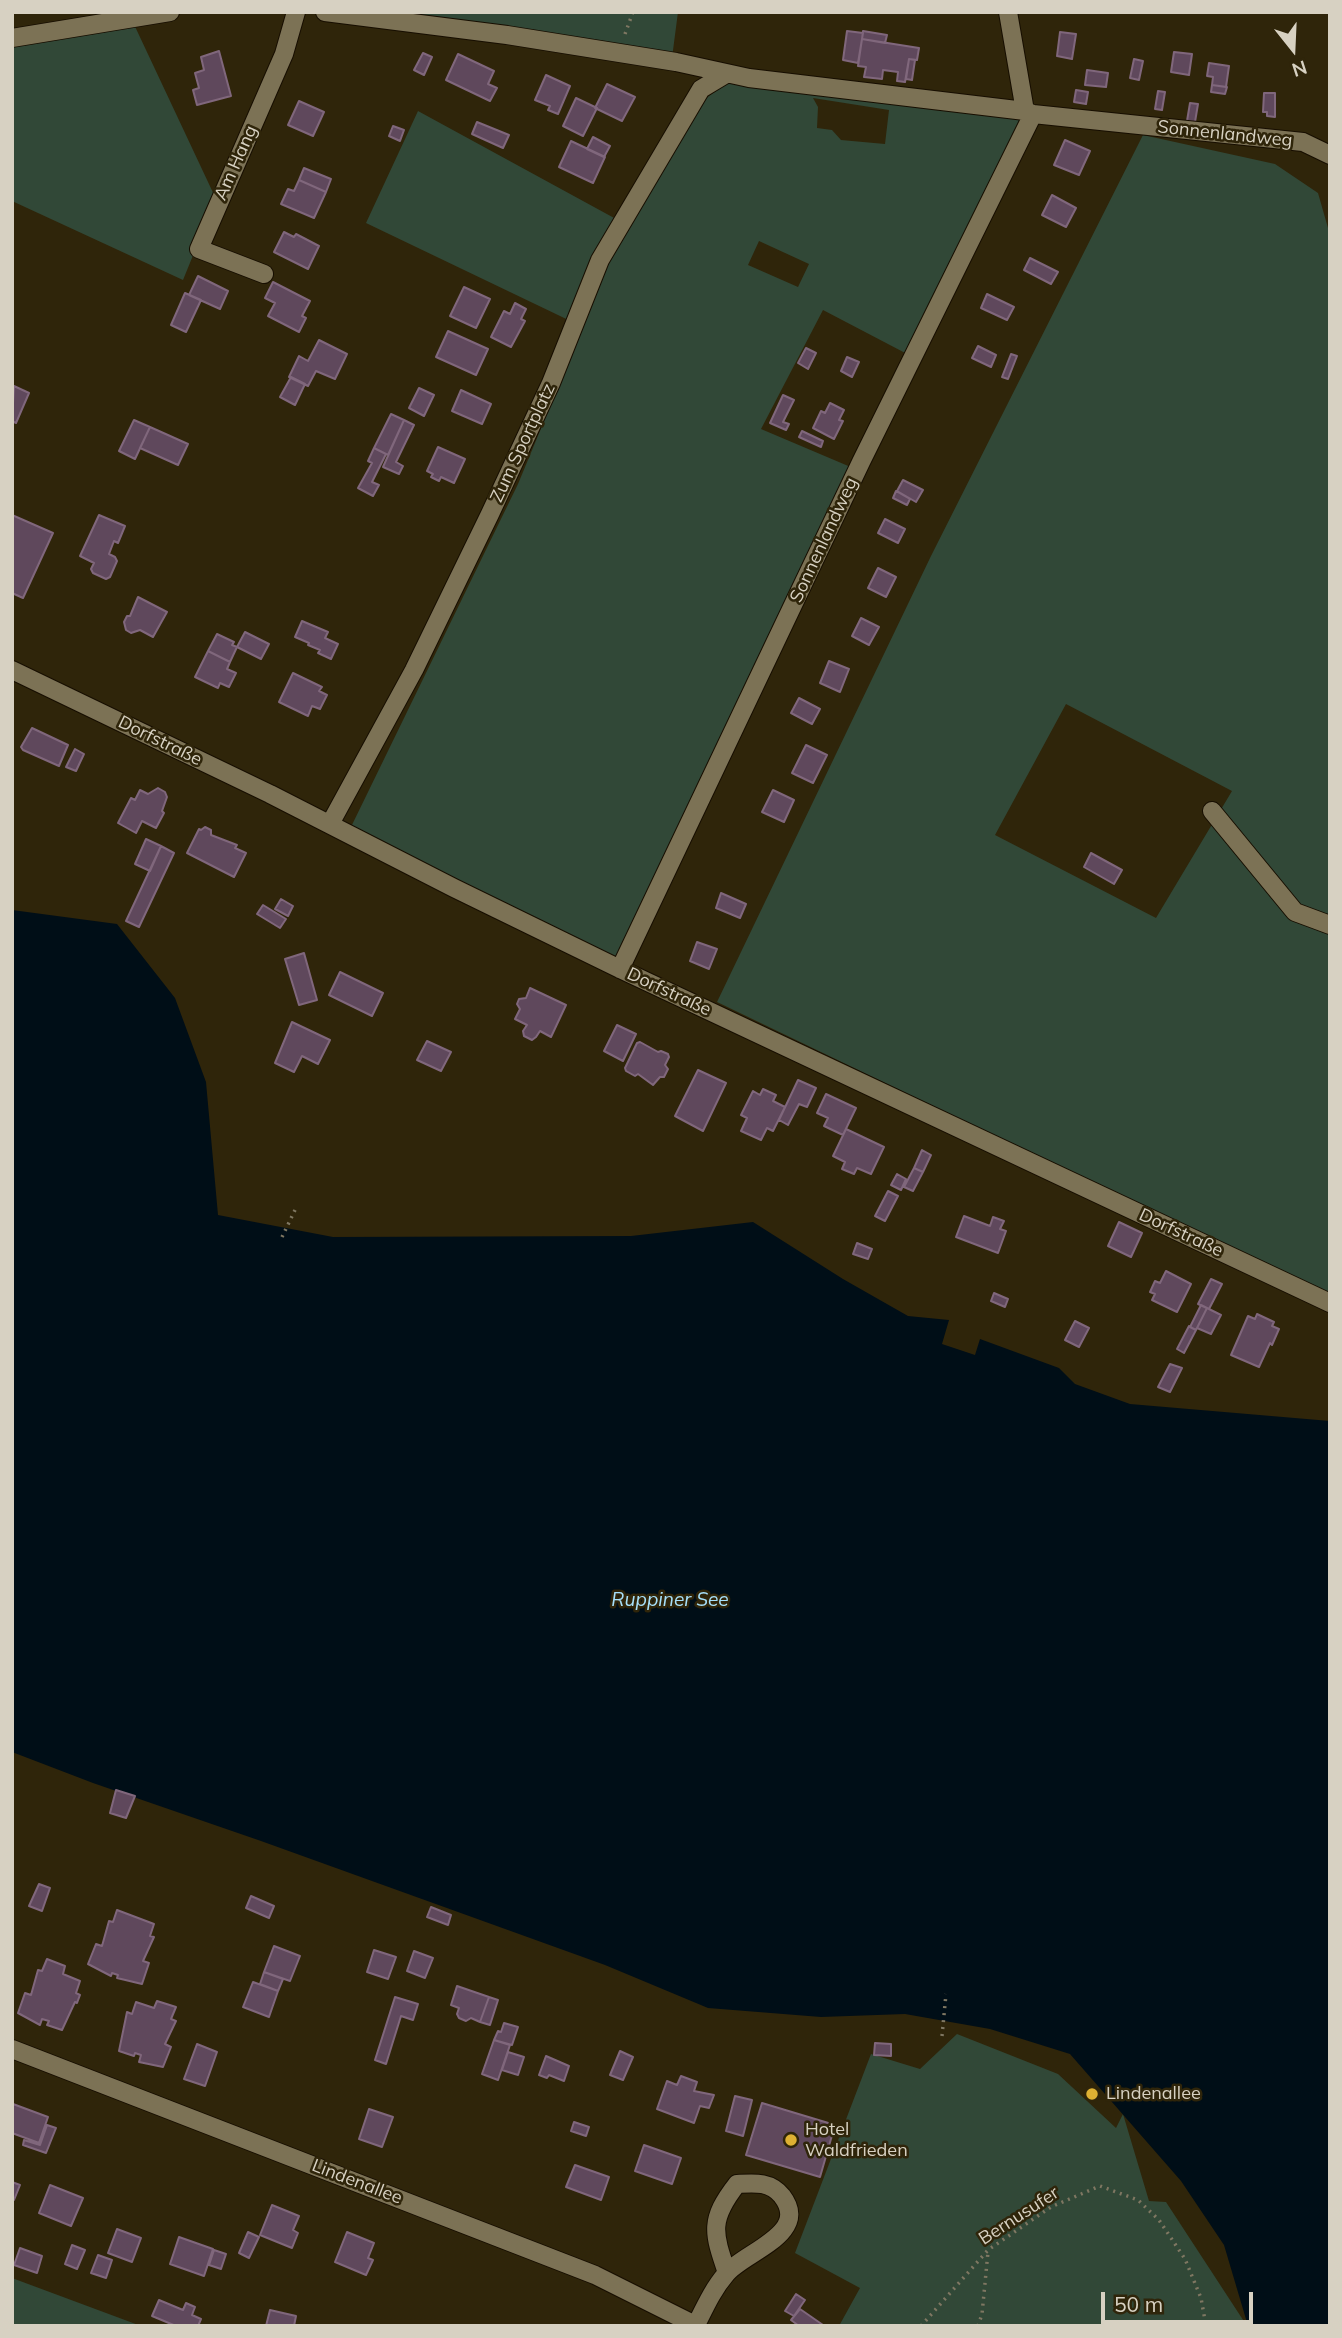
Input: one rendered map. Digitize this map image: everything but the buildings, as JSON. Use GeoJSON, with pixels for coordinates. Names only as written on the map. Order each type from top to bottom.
{"type":"FeatureCollection","features":[{"type":"Feature","properties":{"kind":"street"},"geometry":{"type":"LineString","coordinates":[[12,38],[170,12]]}},
{"type":"Feature","properties":{"kind":"street","name":"Am Hang"},"geometry":{"type":"LineString","coordinates":[[264,274],[198,249],[284,54],[296,12]]}},
{"type":"Feature","properties":{"kind":"street"},"geometry":{"type":"LineString","coordinates":[[326,12],[507,35],[677,62],[726,74]]}},
{"type":"Feature","properties":{"kind":"street"},"geometry":{"type":"LineString","coordinates":[[1009,12],[1029,113]]}},
{"type":"Feature","properties":{"kind":"street","name":"Sonnenlandweg"},"geometry":{"type":"LineString","coordinates":[[726,74],[1029,113],[1303,142],[1330,155]]}},
{"type":"Feature","properties":{"kind":"street","name":"Zum Sportplatz"},"geometry":{"type":"LineString","coordinates":[[330,824],[414,670],[490,514],[551,383],[600,260],[701,89],[726,74]]}},
{"type":"Feature","properties":{"kind":"street","name":"Sonnenlandweg"},"geometry":{"type":"LineString","coordinates":[[620,969],[1029,113]]}},
{"type":"Feature","properties":{"kind":"street","name":"Dorfstraße"},"geometry":{"type":"LineString","coordinates":[[12,670],[330,824],[620,969],[1330,1303]]}},
{"type":"Feature","properties":{"kind":"street"},"geometry":{"type":"LineString","coordinates":[[1212,811],[1295,912],[1330,925]]}},
{"type":"Feature","properties":{"kind":"street","name":"Lindenallee"},"geometry":{"type":"LineString","coordinates":[[12,2049],[595,2275],[697,2326]]}},
{"type":"Feature","properties":{"kind":"street"},"geometry":{"type":"LineString","coordinates":[[697,2326],[711,2294],[727,2273],[778,2237],[789,2222],[788,2209],[783,2198],[774,2189],[761,2183],[737,2184],[721,2205],[715,2226],[727,2273]]}},
{"type":"Feature","properties":{"kind":"path"},"geometry":{"type":"LineString","coordinates":[[619,53],[633,12]]}},
{"type":"Feature","properties":{"kind":"path"},"geometry":{"type":"LineString","coordinates":[[282,1237],[296,1208]]}},
{"type":"Feature","properties":{"kind":"path"},"geometry":{"type":"LineString","coordinates":[[942,2036],[946,1994]]}},
{"type":"Feature","properties":{"kind":"path","name":"Bernusufer"},"geometry":{"type":"LineString","coordinates":[[921,2326],[988,2250],[1052,2207],[1100,2186],[1138,2200],[1159,2220],[1185,2259],[1201,2298],[1206,2326]]}},
{"type":"Feature","properties":{"kind":"path"},"geometry":{"type":"LineString","coordinates":[[978,2326],[982,2314],[988,2250]]}},
{"type":"Feature","properties":{"kind":"green space"},"geometry":{"type":"Polygon","coordinates":[[[364,12],[678,12],[672,58],[364,12]]]}},
{"type":"Feature","properties":{"kind":"green space"},"geometry":{"type":"Polygon","coordinates":[[[131,18],[216,199],[183,280],[12,201],[12,40],[131,18]]]}},
{"type":"Feature","properties":{"kind":"green space"},"geometry":{"type":"Polygon","coordinates":[[[727,83],[1023,118],[909,355],[823,310],[761,429],[853,468],[619,966],[350,829],[518,484],[583,327],[366,223],[418,111],[627,225],[705,99],[727,83]],[[813,98],[818,107],[817,128],[832,130],[841,140],[885,144],[889,110],[813,98]],[[759,241],[748,265],[798,287],[809,264],[759,241]]]}},
{"type":"Feature","properties":{"kind":"green space"},"geometry":{"type":"Polygon","coordinates":[[[1143,135],[1275,164],[1318,193],[1330,235],[1330,1297],[717,1002],[931,556],[1143,135]],[[1066,704],[995,835],[1156,918],[1232,791],[1066,704]]]}},
{"type":"Feature","properties":{"kind":"green space"},"geometry":{"type":"Polygon","coordinates":[[[957,2034],[1058,2074],[1116,2128],[1123,2114],[1149,2201],[1166,2202],[1247,2326],[839,2326],[860,2288],[795,2253],[871,2054],[920,2069],[957,2034]]]}},
{"type":"Feature","properties":{"kind":"green space"},"geometry":{"type":"Polygon","coordinates":[[[12,2278],[141,2326],[12,2326],[12,2278]]]}},
{"type":"Feature","properties":{"kind":"water","name":"Ruppiner See"},"geometry":{"type":"Polygon","coordinates":[[[12,910],[117,924],[175,998],[206,1082],[218,1215],[333,1237],[631,1236],[753,1222],[908,1316],[949,1320],[942,1344],[975,1355],[980,1339],[1059,1368],[1075,1384],[1130,1404],[1330,1421],[1330,2326],[1248,2326],[1224,2245],[1181,2181],[1070,2054],[990,2029],[905,2014],[821,2017],[708,2008],[605,1965],[12,1752],[12,910]]]}},
{"type":"Feature","properties":{"kind":"place","name":"Lindenallee"},"geometry":{"type":"Point","coordinates":[1092,2094]}},
{"type":"Feature","properties":{"kind":"place","name":"Hotel Waldfrieden"},"geometry":{"type":"Point","coordinates":[791,2140]}}]}
